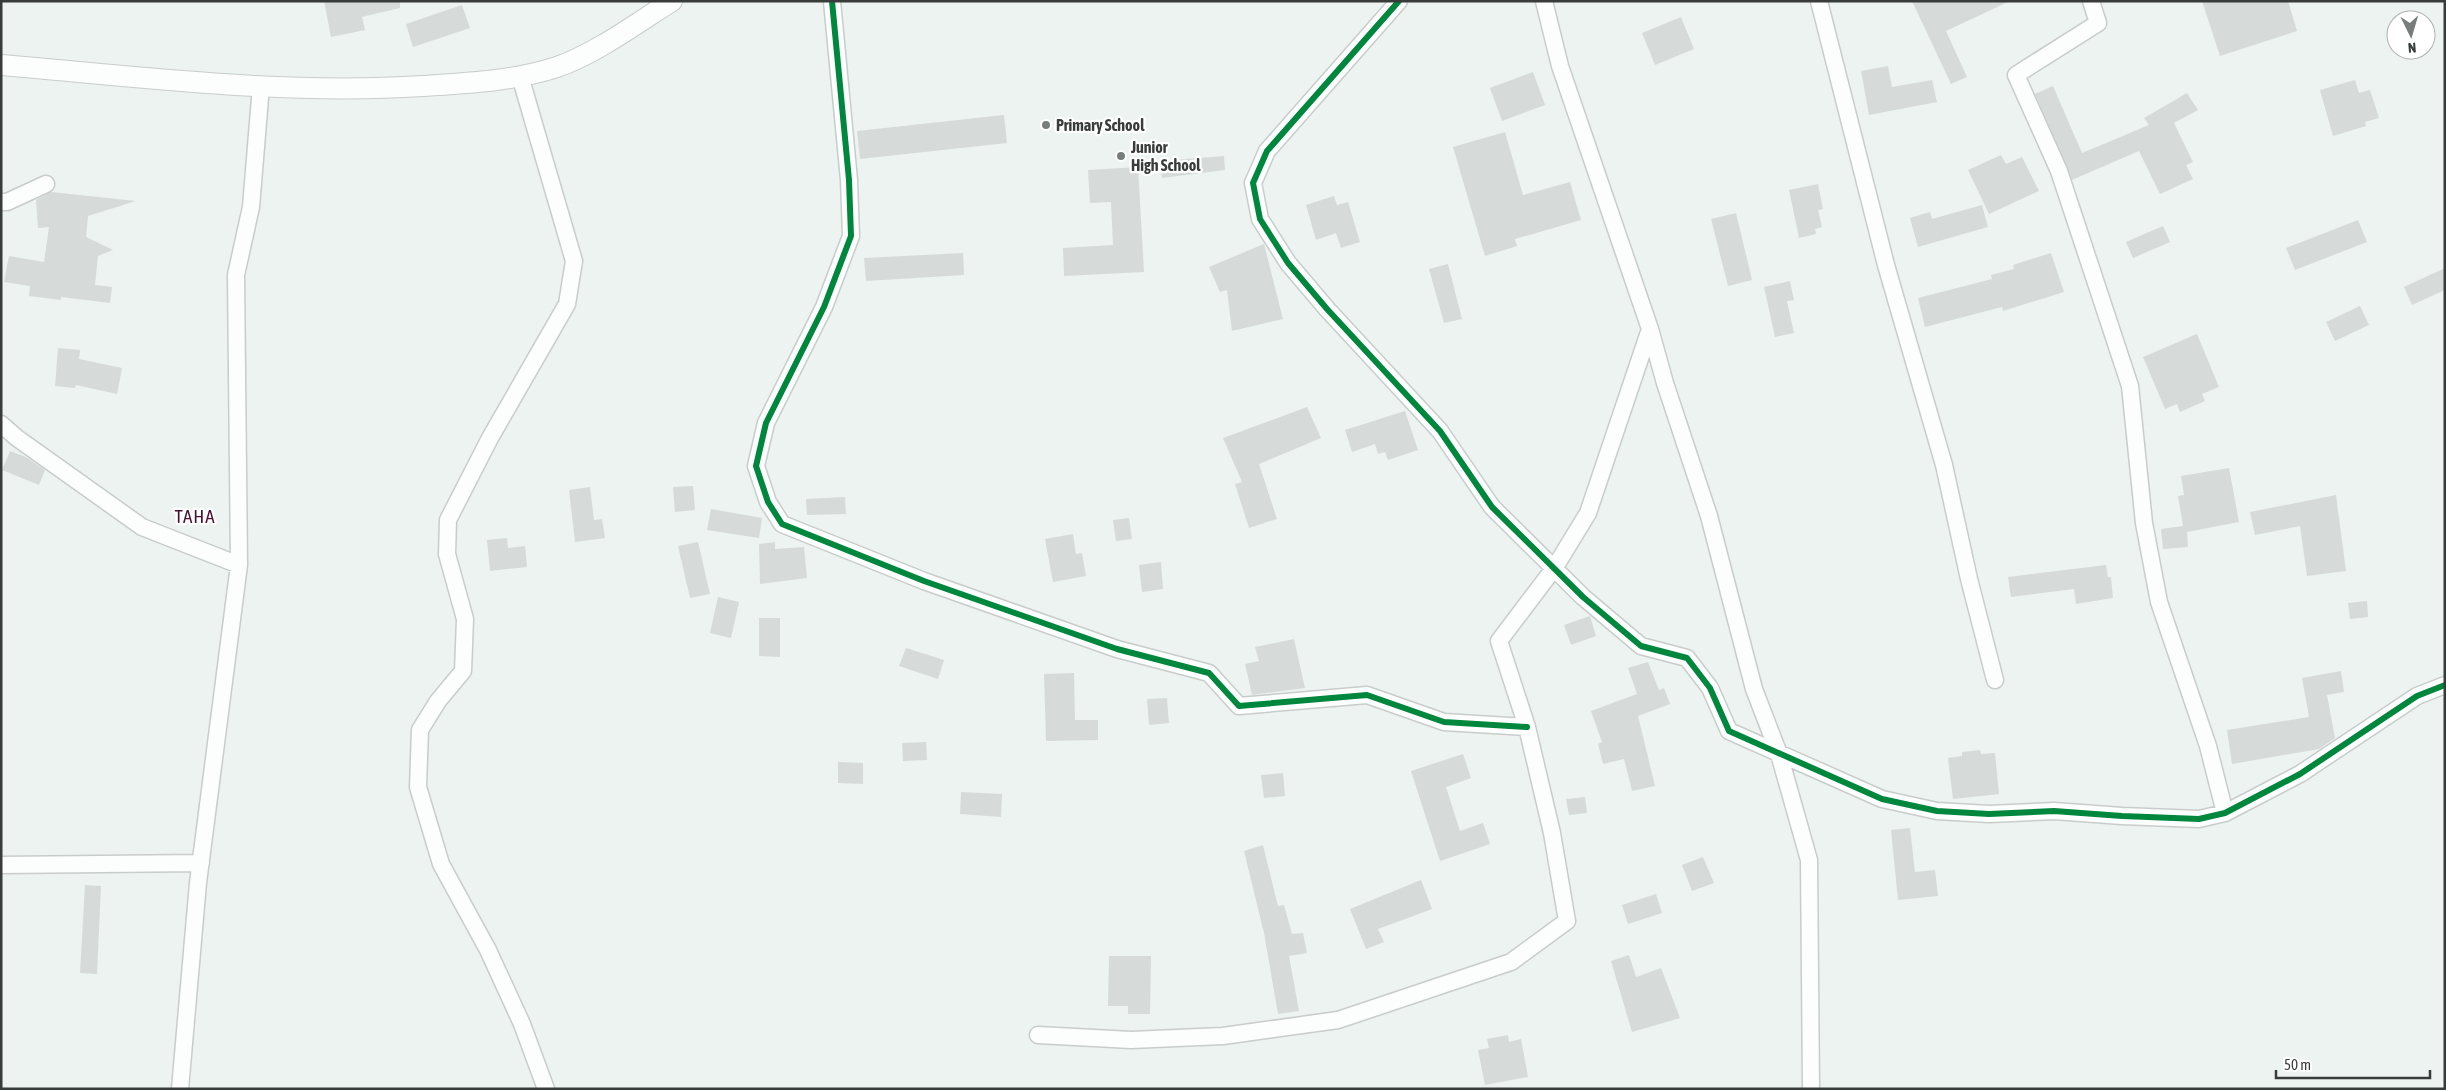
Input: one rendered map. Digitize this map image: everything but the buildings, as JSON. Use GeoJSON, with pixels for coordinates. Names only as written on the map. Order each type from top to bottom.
{"type":"FeatureCollection","features":[{"type":"Feature","properties":{"kind":"street"},"geometry":{"type":"LineString","coordinates":[[1,64],[225,85],[373,89],[474,83],[520,76],[558,66],[606,42],[672,1]]}},
{"type":"Feature","properties":{"kind":"street"},"geometry":{"type":"LineString","coordinates":[[832,1],[849,180],[851,236],[824,306],[766,423],[756,466],[768,502],[782,524],[924,581],[1117,649],[1209,673],[1239,706],[1367,695],[1444,722],[1527,727]]}},
{"type":"Feature","properties":{"kind":"street"},"geometry":{"type":"LineString","coordinates":[[1399,1],[1267,151],[1253,184],[1260,219],[1299,276],[1440,431],[1492,507],[1555,567],[1583,597],[1641,646],[1687,658],[1710,688],[1729,731],[1882,799],[1937,811],[1989,814],[2054,811],[2199,819],[2225,813],[2300,774],[2417,696],[2445,685]]}},
{"type":"Feature","properties":{"kind":"street"},"geometry":{"type":"LineString","coordinates":[[1544,1],[1560,66],[1650,329],[1665,383],[1709,516],[1754,689],[1778,754],[1810,860],[1811,1089]]}},
{"type":"Feature","properties":{"kind":"street"},"geometry":{"type":"LineString","coordinates":[[1819,1],[1886,265],[1944,465],[1969,580],[1995,680]]}},
{"type":"Feature","properties":{"kind":"street"},"geometry":{"type":"LineString","coordinates":[[2091,1],[2098,23],[2016,75],[2058,171],[2130,386],[2144,523],[2159,602],[2208,746],[2225,813]]}},
{"type":"Feature","properties":{"kind":"street"},"geometry":{"type":"LineString","coordinates":[[520,76],[574,261],[568,304],[490,438],[448,520],[447,554],[464,619],[463,671],[438,702],[420,730],[418,787],[441,864],[488,950],[522,1024],[546,1089]]}},
{"type":"Feature","properties":{"kind":"street"},"geometry":{"type":"LineString","coordinates":[[180,1089],[201,863],[239,565],[236,275],[251,207],[261,86]]}},
{"type":"Feature","properties":{"kind":"street"},"geometry":{"type":"LineString","coordinates":[[1,202],[7,202],[46,184]]}},
{"type":"Feature","properties":{"kind":"street"},"geometry":{"type":"LineString","coordinates":[[1038,1035],[1131,1040],[1214,1036],[1338,1020],[1511,962],[1567,921],[1552,833],[1527,727],[1499,641],[1555,567],[1588,513],[1650,329]]}},
{"type":"Feature","properties":{"kind":"street"},"geometry":{"type":"LineString","coordinates":[[1,424],[17,438],[142,526],[239,565]]}},
{"type":"Feature","properties":{"kind":"street"},"geometry":{"type":"LineString","coordinates":[[1,865],[201,863]]}},
{"type":"Feature","properties":{"kind":"cycle path"},"geometry":{"type":"LineString","coordinates":[[832,1],[849,180],[851,236],[824,307],[766,423],[756,466],[768,502],[782,524],[924,581],[1117,649],[1209,673],[1239,706],[1367,695],[1444,722],[1527,727]]}},
{"type":"Feature","properties":{"kind":"cycle path"},"geometry":{"type":"LineString","coordinates":[[1399,1],[1267,151],[1253,183],[1260,219],[1288,263],[1327,309],[1440,431],[1492,507],[1583,597],[1641,646],[1687,658],[1710,688],[1729,731],[1882,799],[1937,811],[1989,814],[2054,811],[2199,819],[2225,813],[2300,774],[2417,696],[2445,685]]}},
{"type":"Feature","properties":{"kind":"place","name":"Primary School"},"geometry":{"type":"Point","coordinates":[1046,125]}},
{"type":"Feature","properties":{"kind":"place","name":"Junior High School"},"geometry":{"type":"Point","coordinates":[1121,156]}},
{"type":"Feature","properties":{"kind":"district","name":"TAHA"},"geometry":{"type":"Point","coordinates":[195,516]}}]}
